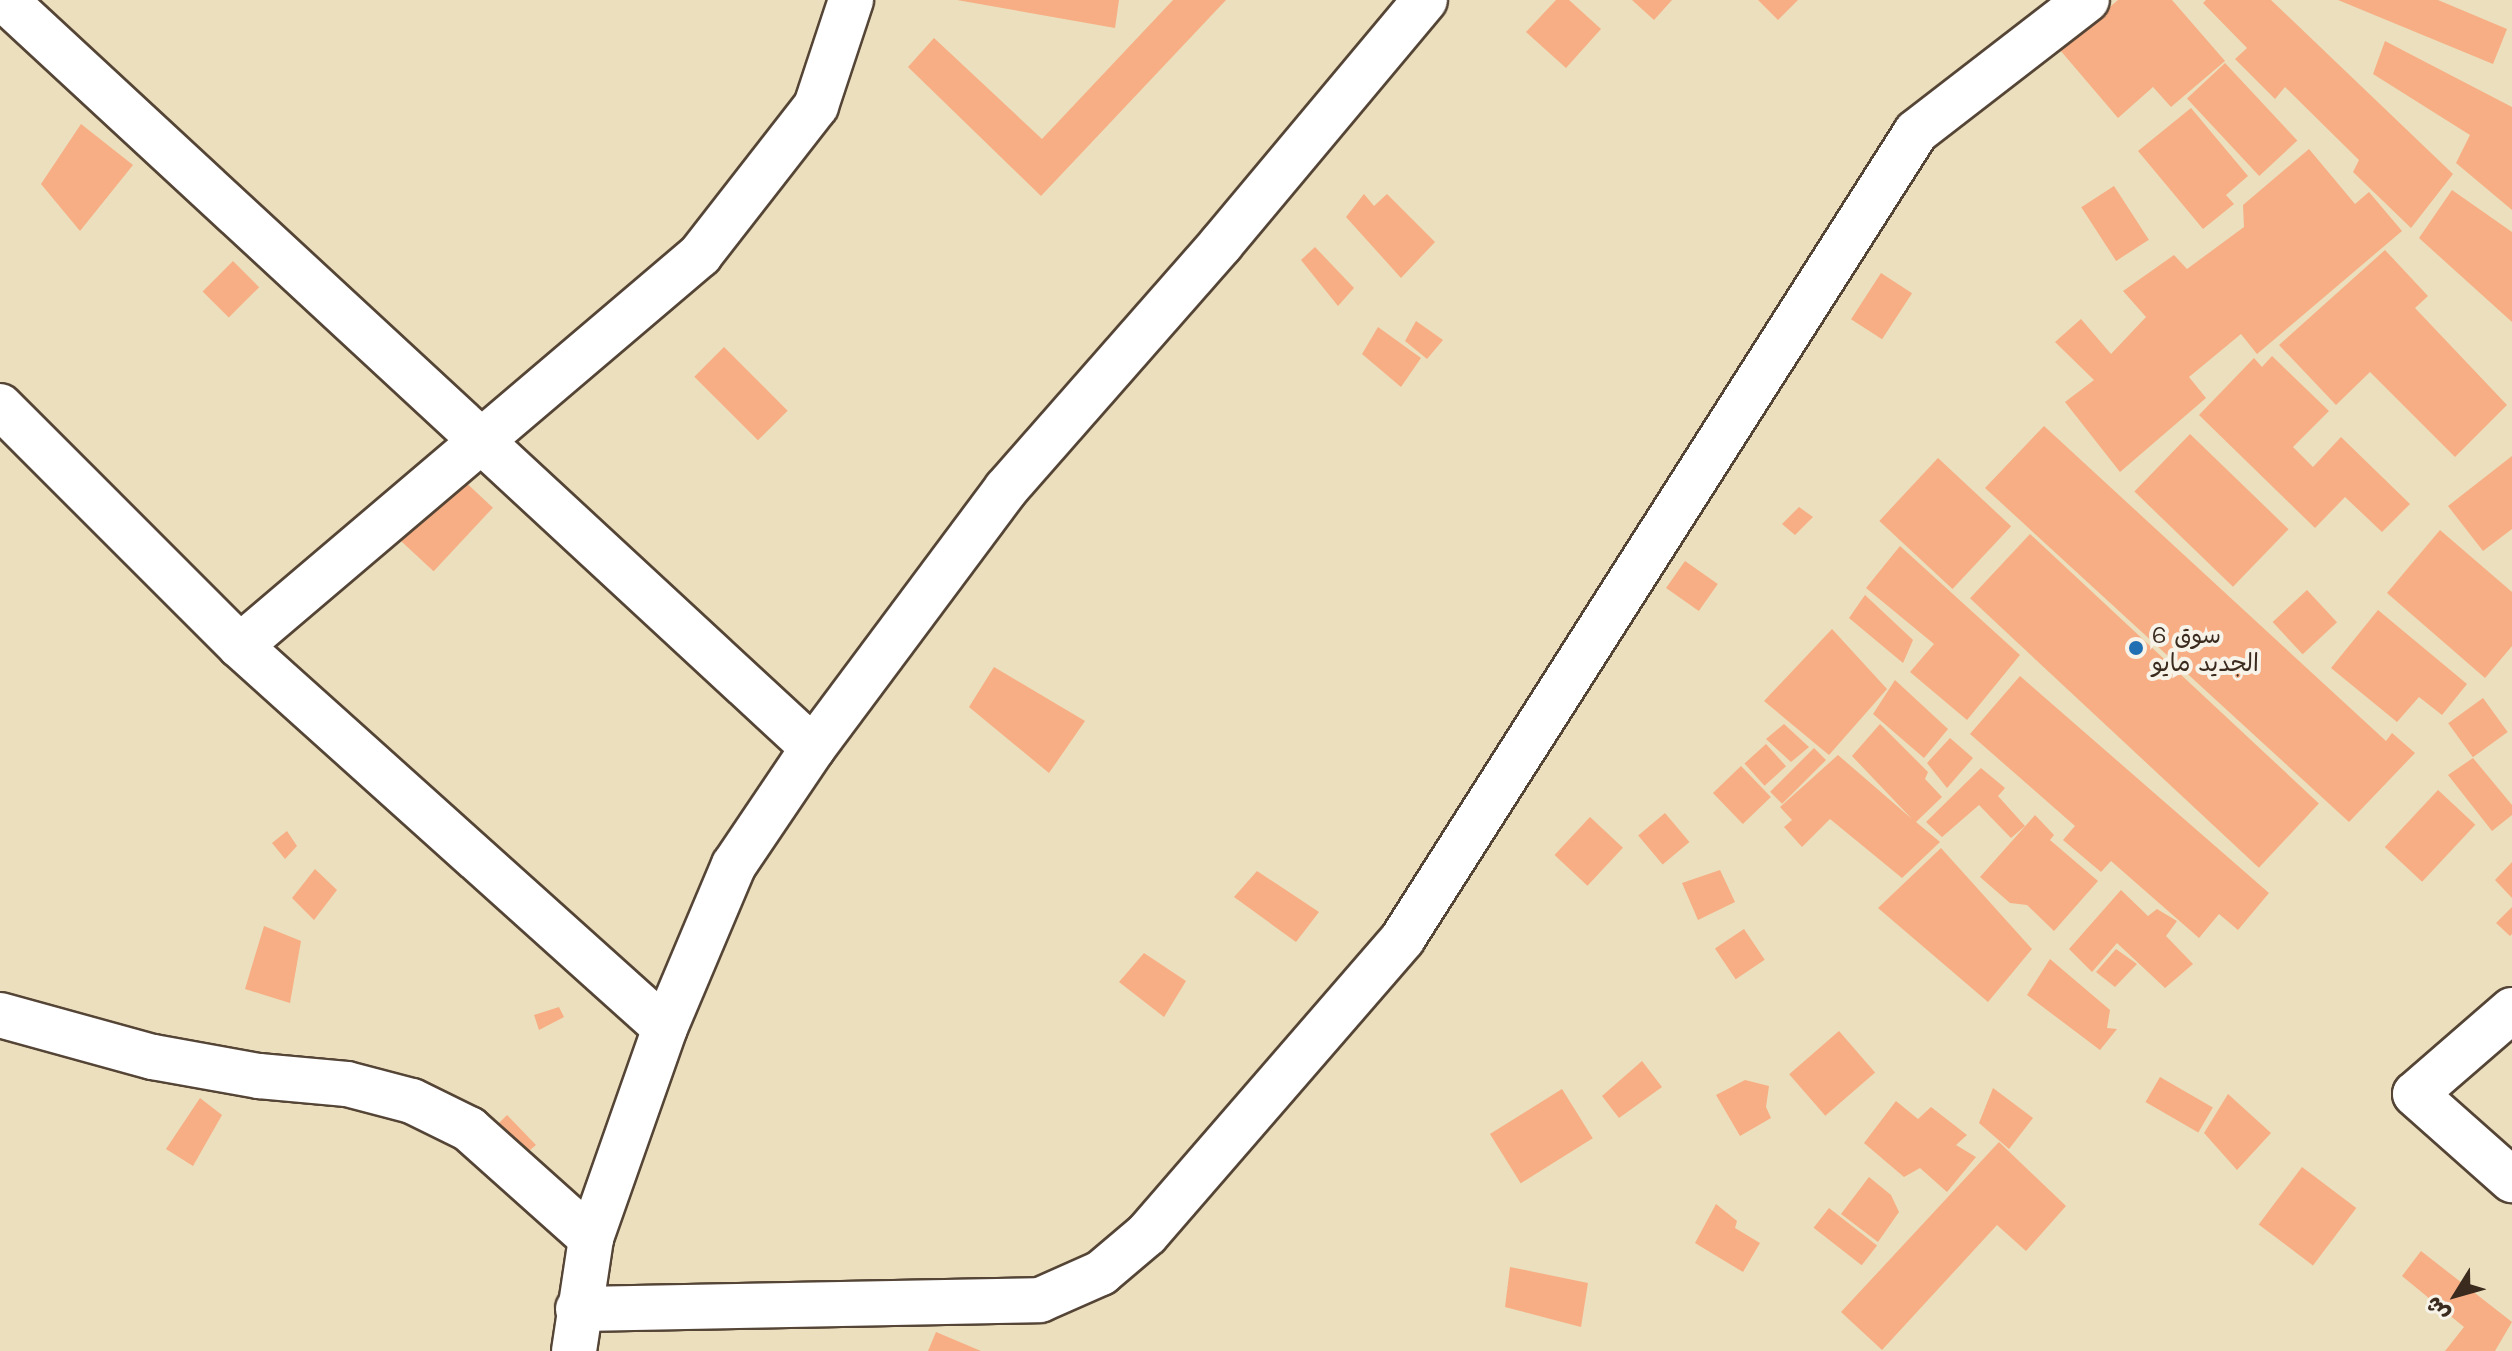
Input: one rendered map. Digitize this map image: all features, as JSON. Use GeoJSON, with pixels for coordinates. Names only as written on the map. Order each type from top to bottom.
{"type":"FeatureCollection","features":[{"type":"Feature","properties":{"kind":"street"},"geometry":{"type":"LineString","coordinates":[[5,0],[813,748]]}},
{"type":"Feature","properties":{"kind":"street"},"geometry":{"type":"LineString","coordinates":[[240,646],[484,442],[700,255],[816,106],[851,0]]}},
{"type":"Feature","properties":{"kind":"street"},"geometry":{"type":"LineString","coordinates":[[1425,0],[1221,244],[1006,489],[813,748],[734,865],[665,1028],[591,1238],[576,1330],[1040,1300],[1101,1273],[1135,1244],[1403,938],[1916,132],[2087,0]]}},
{"type":"Feature","properties":{"kind":"street"},"geometry":{"type":"LineString","coordinates":[[0,406],[240,646],[665,1028]]}},
{"type":"Feature","properties":{"kind":"street"},"geometry":{"type":"LineString","coordinates":[[2512,1010],[2415,1094],[2512,1180]]}},
{"type":"Feature","properties":{"kind":"street"},"geometry":{"type":"LineString","coordinates":[[0,1015],[153,1057],[259,1076],[347,1084],[412,1101],[469,1129],[591,1238]]}},
{"type":"Feature","properties":{"kind":"building"},"geometry":{"type":"Polygon","coordinates":[[[957,0],[1119,0],[1115,28],[957,0]]]}},
{"type":"Feature","properties":{"kind":"building"},"geometry":{"type":"Polygon","coordinates":[[[1173,0],[1226,0],[1041,196],[908,67],[934,38],[1042,139],[1173,0]]]}},
{"type":"Feature","properties":{"kind":"building"},"geometry":{"type":"Polygon","coordinates":[[[1556,0],[1569,0],[1601,29],[1566,68],[1526,32],[1556,0]]]}},
{"type":"Feature","properties":{"kind":"building"},"geometry":{"type":"Polygon","coordinates":[[[1632,0],[1672,0],[1654,20],[1632,0]]]}},
{"type":"Feature","properties":{"kind":"building"},"geometry":{"type":"Polygon","coordinates":[[[1758,0],[1798,0],[1778,20],[1758,0]]]}},
{"type":"Feature","properties":{"kind":"building"},"geometry":{"type":"Polygon","coordinates":[[[2118,0],[2172,0],[2225,61],[2171,107],[2153,87],[2118,118],[2060,50],[2118,0]]]}},
{"type":"Feature","properties":{"kind":"building"},"geometry":{"type":"Polygon","coordinates":[[[2206,0],[2271,0],[2453,174],[2411,228],[2353,172],[2359,160],[2285,87],[2275,99],[2235,59],[2247,48],[2203,3],[2206,0]]]}},
{"type":"Feature","properties":{"kind":"building"},"geometry":{"type":"Polygon","coordinates":[[[2338,0],[2438,0],[2507,29],[2493,64],[2338,0]]]}},
{"type":"Feature","properties":{"kind":"building"},"geometry":{"type":"Polygon","coordinates":[[[2385,41],[2512,107],[2512,210],[2456,163],[2470,135],[2373,74],[2385,41]]]}},
{"type":"Feature","properties":{"kind":"building"},"geometry":{"type":"Polygon","coordinates":[[[2225,63],[2297,141],[2259,176],[2187,98],[2225,63]]]}},
{"type":"Feature","properties":{"kind":"building"},"geometry":{"type":"Polygon","coordinates":[[[2191,108],[2248,176],[2226,195],[2234,204],[2203,229],[2138,151],[2191,108]]]}},
{"type":"Feature","properties":{"kind":"building"},"geometry":{"type":"Polygon","coordinates":[[[81,124],[133,165],[80,231],[41,184],[81,124]]]}},
{"type":"Feature","properties":{"kind":"building"},"geometry":{"type":"Polygon","coordinates":[[[2309,149],[2355,204],[2369,192],[2402,231],[2257,354],[2241,334],[2189,377],[2206,398],[2120,472],[2065,402],[2094,380],[2055,342],[2081,319],[2111,354],[2146,317],[2123,291],[2174,255],[2187,269],[2244,227],[2243,205],[2309,149]]]}},
{"type":"Feature","properties":{"kind":"building"},"geometry":{"type":"Polygon","coordinates":[[[2114,186],[2149,240],[2116,261],[2081,207],[2114,186]]]}},
{"type":"Feature","properties":{"kind":"building"},"geometry":{"type":"Polygon","coordinates":[[[2452,190],[2512,232],[2512,322],[2419,238],[2452,190]]]}},
{"type":"Feature","properties":{"kind":"building"},"geometry":{"type":"Polygon","coordinates":[[[1364,194],[1374,206],[1387,194],[1435,242],[1401,278],[1346,217],[1364,194]]]}},
{"type":"Feature","properties":{"kind":"building"},"geometry":{"type":"Polygon","coordinates":[[[1315,247],[1354,288],[1338,306],[1301,260],[1315,247]]]}},
{"type":"Feature","properties":{"kind":"building"},"geometry":{"type":"Polygon","coordinates":[[[2385,250],[2428,296],[2415,308],[2507,405],[2455,457],[2370,372],[2336,405],[2279,345],[2385,250]]]}},
{"type":"Feature","properties":{"kind":"building"},"geometry":{"type":"Polygon","coordinates":[[[233,261],[259,287],[229,318],[203,291],[233,261]]]}},
{"type":"Feature","properties":{"kind":"building"},"geometry":{"type":"Polygon","coordinates":[[[1881,273],[1912,293],[1882,339],[1851,319],[1881,273]]]}},
{"type":"Feature","properties":{"kind":"building"},"geometry":{"type":"Polygon","coordinates":[[[1416,321],[1443,340],[1427,359],[1405,341],[1416,321]]]}},
{"type":"Feature","properties":{"kind":"building"},"geometry":{"type":"Polygon","coordinates":[[[1378,327],[1421,358],[1401,387],[1362,354],[1378,327]]]}},
{"type":"Feature","properties":{"kind":"building"},"geometry":{"type":"Polygon","coordinates":[[[724,347],[788,411],[758,440],[694,377],[724,347]]]}},
{"type":"Feature","properties":{"kind":"building"},"geometry":{"type":"Polygon","coordinates":[[[2272,356],[2329,411],[2293,447],[2313,467],[2341,437],[2410,504],[2382,532],[2345,497],[2315,528],[2199,415],[2254,358],[2262,367],[2272,356]]]}},
{"type":"Feature","properties":{"kind":"building"},"geometry":{"type":"Polygon","coordinates":[[[2044,426],[2386,741],[2392,733],[2415,753],[2349,822],[1985,488],[2044,426]]]}},
{"type":"Feature","properties":{"kind":"building"},"geometry":{"type":"Polygon","coordinates":[[[2190,434],[2289,529],[2233,587],[2134,492],[2190,434]]]}},
{"type":"Feature","properties":{"kind":"building"},"geometry":{"type":"Polygon","coordinates":[[[2512,456],[2512,529],[2483,551],[2448,506],[2512,456]]]}},
{"type":"Feature","properties":{"kind":"building"},"geometry":{"type":"Polygon","coordinates":[[[1938,458],[2011,526],[1952,589],[1879,521],[1938,458]]]}},
{"type":"Feature","properties":{"kind":"building"},"geometry":{"type":"Polygon","coordinates":[[[460,477],[493,508],[434,571],[401,541],[460,477]]]}},
{"type":"Feature","properties":{"kind":"building"},"geometry":{"type":"Polygon","coordinates":[[[1799,507],[1813,517],[1795,535],[1782,524],[1799,507]]]}},
{"type":"Feature","properties":{"kind":"building"},"geometry":{"type":"Polygon","coordinates":[[[2440,530],[2512,592],[2512,646],[2485,678],[2387,593],[2440,530]]]}},
{"type":"Feature","properties":{"kind":"building"},"geometry":{"type":"Polygon","coordinates":[[[2030,534],[2319,803],[2259,868],[1970,598],[2030,534]]]}},
{"type":"Feature","properties":{"kind":"building"},"geometry":{"type":"Polygon","coordinates":[[[1900,546],[2020,655],[1967,720],[1910,672],[1934,644],[1866,588],[1900,546]]]}},
{"type":"Feature","properties":{"kind":"building"},"geometry":{"type":"Polygon","coordinates":[[[1685,561],[1718,584],[1699,611],[1666,588],[1685,561]]]}},
{"type":"Feature","properties":{"kind":"building"},"geometry":{"type":"Polygon","coordinates":[[[2307,590],[2337,622],[2303,654],[2273,622],[2307,590]]]}},
{"type":"Feature","properties":{"kind":"building"},"geometry":{"type":"Polygon","coordinates":[[[1865,595],[1913,640],[1903,663],[1849,618],[1865,595]]]}},
{"type":"Feature","properties":{"kind":"building"},"geometry":{"type":"Polygon","coordinates":[[[2378,610],[2467,684],[2442,715],[2419,697],[2397,722],[2331,668],[2378,610]]]}},
{"type":"Feature","properties":{"kind":"building"},"geometry":{"type":"Polygon","coordinates":[[[1832,629],[1887,689],[1829,755],[1764,701],[1832,629]]]}},
{"type":"Feature","properties":{"kind":"building"},"geometry":{"type":"Polygon","coordinates":[[[994,667],[1085,721],[1049,773],[969,707],[994,667]]]}},
{"type":"Feature","properties":{"kind":"building"},"geometry":{"type":"Polygon","coordinates":[[[2020,676],[2269,893],[2238,930],[2219,914],[2199,938],[2111,861],[2101,872],[2063,840],[2075,826],[1970,734],[2020,676]]]}},
{"type":"Feature","properties":{"kind":"building"},"geometry":{"type":"Polygon","coordinates":[[[1895,680],[1948,729],[1924,758],[1873,714],[1895,680]]]}},
{"type":"Feature","properties":{"kind":"building"},"geometry":{"type":"Polygon","coordinates":[[[2483,698],[2508,732],[2473,757],[2448,723],[2483,698]]]}},
{"type":"Feature","properties":{"kind":"building"},"geometry":{"type":"Polygon","coordinates":[[[1784,724],[1809,747],[1791,762],[1766,739],[1784,724]]]}},
{"type":"Feature","properties":{"kind":"building"},"geometry":{"type":"Polygon","coordinates":[[[1880,724],[1928,772],[1925,779],[1942,797],[1916,822],[1940,842],[1902,878],[1830,819],[1802,847],[1784,827],[1792,820],[1780,807],[1838,755],[1912,819],[1852,756],[1880,724]]]}},
{"type":"Feature","properties":{"kind":"building"},"geometry":{"type":"Polygon","coordinates":[[[1950,738],[1973,758],[1947,788],[1927,763],[1950,738]]]}},
{"type":"Feature","properties":{"kind":"building"},"geometry":{"type":"Polygon","coordinates":[[[1766,744],[1786,766],[1765,786],[1744,763],[1766,744]]]}},
{"type":"Feature","properties":{"kind":"building"},"geometry":{"type":"Polygon","coordinates":[[[1814,748],[1826,760],[1782,804],[1770,792],[1814,748]]]}},
{"type":"Feature","properties":{"kind":"building"},"geometry":{"type":"Polygon","coordinates":[[[2473,758],[2512,805],[2512,815],[2492,831],[2448,775],[2473,758]]]}},
{"type":"Feature","properties":{"kind":"building"},"geometry":{"type":"Polygon","coordinates":[[[1741,766],[1771,797],[1743,824],[1713,793],[1741,766]]]}},
{"type":"Feature","properties":{"kind":"building"},"geometry":{"type":"Polygon","coordinates":[[[1981,768],[2005,788],[1998,796],[2025,826],[2011,838],[1979,805],[1942,837],[1926,822],[1981,768]]]}},
{"type":"Feature","properties":{"kind":"building"},"geometry":{"type":"Polygon","coordinates":[[[2438,790],[2475,825],[2422,882],[2385,847],[2438,790]]]}},
{"type":"Feature","properties":{"kind":"building"},"geometry":{"type":"Polygon","coordinates":[[[1665,813],[1689,842],[1663,865],[1638,835],[1665,813]]]}},
{"type":"Feature","properties":{"kind":"building"},"geometry":{"type":"Polygon","coordinates":[[[2035,815],[2054,835],[2050,840],[2098,881],[2054,931],[2027,905],[2010,903],[1980,877],[2035,815]]]}},
{"type":"Feature","properties":{"kind":"building"},"geometry":{"type":"Polygon","coordinates":[[[1590,817],[1623,848],[1587,886],[1555,855],[1590,817]]]}},
{"type":"Feature","properties":{"kind":"building"},"geometry":{"type":"Polygon","coordinates":[[[287,831],[297,846],[285,859],[272,843],[287,831]]]}},
{"type":"Feature","properties":{"kind":"building"},"geometry":{"type":"Polygon","coordinates":[[[1941,848],[2032,949],[1988,1002],[1878,908],[1941,848]]]}},
{"type":"Feature","properties":{"kind":"building"},"geometry":{"type":"Polygon","coordinates":[[[2512,862],[2512,898],[2495,880],[2512,862]]]}},
{"type":"Feature","properties":{"kind":"building"},"geometry":{"type":"Polygon","coordinates":[[[315,869],[337,890],[314,920],[292,898],[315,869]]]}},
{"type":"Feature","properties":{"kind":"building"},"geometry":{"type":"Polygon","coordinates":[[[1720,870],[1735,902],[1698,920],[1682,883],[1720,870]]]}},
{"type":"Feature","properties":{"kind":"building"},"geometry":{"type":"Polygon","coordinates":[[[1257,871],[1319,912],[1296,942],[1234,897],[1257,871]]]}},
{"type":"Feature","properties":{"kind":"building"},"geometry":{"type":"Polygon","coordinates":[[[2121,890],[2148,916],[2157,909],[2177,921],[2166,936],[2193,964],[2165,988],[2117,943],[2092,972],[2069,949],[2121,890]]]}},
{"type":"Feature","properties":{"kind":"building"},"geometry":{"type":"Polygon","coordinates":[[[2512,907],[2512,934],[2510,936],[2496,923],[2512,907]]]}},
{"type":"Feature","properties":{"kind":"building"},"geometry":{"type":"Polygon","coordinates":[[[264,926],[301,941],[290,1003],[245,989],[264,926]]]}},
{"type":"Feature","properties":{"kind":"building"},"geometry":{"type":"Polygon","coordinates":[[[1744,929],[1765,960],[1736,979],[1715,949],[1744,929]]]}},
{"type":"Feature","properties":{"kind":"building"},"geometry":{"type":"Polygon","coordinates":[[[2116,949],[2137,964],[2115,987],[2096,972],[2116,949]]]}},
{"type":"Feature","properties":{"kind":"building"},"geometry":{"type":"Polygon","coordinates":[[[1144,953],[1186,981],[1164,1017],[1119,982],[1144,953]]]}},
{"type":"Feature","properties":{"kind":"building"},"geometry":{"type":"Polygon","coordinates":[[[2050,959],[2110,1010],[2107,1028],[2117,1029],[2100,1050],[2027,995],[2050,959]]]}},
{"type":"Feature","properties":{"kind":"building"},"geometry":{"type":"Polygon","coordinates":[[[559,1007],[564,1017],[539,1030],[534,1015],[559,1007]]]}},
{"type":"Feature","properties":{"kind":"building"},"geometry":{"type":"Polygon","coordinates":[[[1839,1031],[1875,1073],[1825,1116],[1789,1074],[1839,1031]]]}},
{"type":"Feature","properties":{"kind":"building"},"geometry":{"type":"Polygon","coordinates":[[[1642,1061],[1662,1087],[1619,1118],[1602,1096],[1642,1061]]]}},
{"type":"Feature","properties":{"kind":"building"},"geometry":{"type":"Polygon","coordinates":[[[2160,1077],[2213,1108],[2198,1133],[2146,1102],[2160,1077]]]}},
{"type":"Feature","properties":{"kind":"building"},"geometry":{"type":"Polygon","coordinates":[[[1745,1080],[1769,1086],[1766,1107],[1771,1118],[1740,1136],[1716,1095],[1745,1080]]]}},
{"type":"Feature","properties":{"kind":"building"},"geometry":{"type":"Polygon","coordinates":[[[1993,1088],[2033,1118],[2009,1149],[1979,1123],[1993,1088]]]}},
{"type":"Feature","properties":{"kind":"building"},"geometry":{"type":"Polygon","coordinates":[[[1562,1089],[1593,1138],[1521,1183],[1490,1134],[1562,1089]]]}},
{"type":"Feature","properties":{"kind":"building"},"geometry":{"type":"Polygon","coordinates":[[[2228,1094],[2271,1133],[2237,1170],[2204,1133],[2228,1094]]]}},
{"type":"Feature","properties":{"kind":"building"},"geometry":{"type":"Polygon","coordinates":[[[200,1098],[222,1115],[193,1166],[166,1149],[200,1098]]]}},
{"type":"Feature","properties":{"kind":"building"},"geometry":{"type":"Polygon","coordinates":[[[1896,1101],[1918,1119],[1931,1107],[1967,1135],[1956,1145],[1976,1157],[1947,1192],[1920,1168],[1904,1177],[1864,1143],[1896,1101]]]}},
{"type":"Feature","properties":{"kind":"building"},"geometry":{"type":"Polygon","coordinates":[[[507,1115],[536,1145],[524,1155],[498,1124],[507,1115]]]}},
{"type":"Feature","properties":{"kind":"building"},"geometry":{"type":"Polygon","coordinates":[[[1999,1142],[2066,1206],[2026,1251],[1997,1225],[1882,1350],[1841,1312],[1999,1142]]]}},
{"type":"Feature","properties":{"kind":"building"},"geometry":{"type":"Polygon","coordinates":[[[2302,1167],[2356,1208],[2313,1265],[2259,1225],[2302,1167]]]}},
{"type":"Feature","properties":{"kind":"building"},"geometry":{"type":"Polygon","coordinates":[[[1869,1177],[1891,1195],[1899,1212],[1878,1242],[1841,1214],[1869,1177]]]}},
{"type":"Feature","properties":{"kind":"building"},"geometry":{"type":"Polygon","coordinates":[[[1716,1204],[1737,1221],[1735,1228],[1760,1243],[1743,1272],[1695,1243],[1716,1204]]]}},
{"type":"Feature","properties":{"kind":"building"},"geometry":{"type":"Polygon","coordinates":[[[1829,1208],[1877,1246],[1862,1265],[1814,1228],[1829,1208]]]}},
{"type":"Feature","properties":{"kind":"building"},"geometry":{"type":"Polygon","coordinates":[[[2421,1251],[2512,1322],[2495,1351],[2445,1351],[2464,1327],[2402,1276],[2421,1251]]]}},
{"type":"Feature","properties":{"kind":"building"},"geometry":{"type":"Polygon","coordinates":[[[1510,1267],[1588,1283],[1581,1327],[1505,1307],[1510,1267]]]}},
{"type":"Feature","properties":{"kind":"building"},"geometry":{"type":"Polygon","coordinates":[[[936,1332],[981,1351],[928,1351],[936,1332]]]}},
{"type":"Feature","properties":{"kind":"place","name":"سوق 6 الجديد مايو"},"geometry":{"type":"Point","coordinates":[2136,648]}}]}
